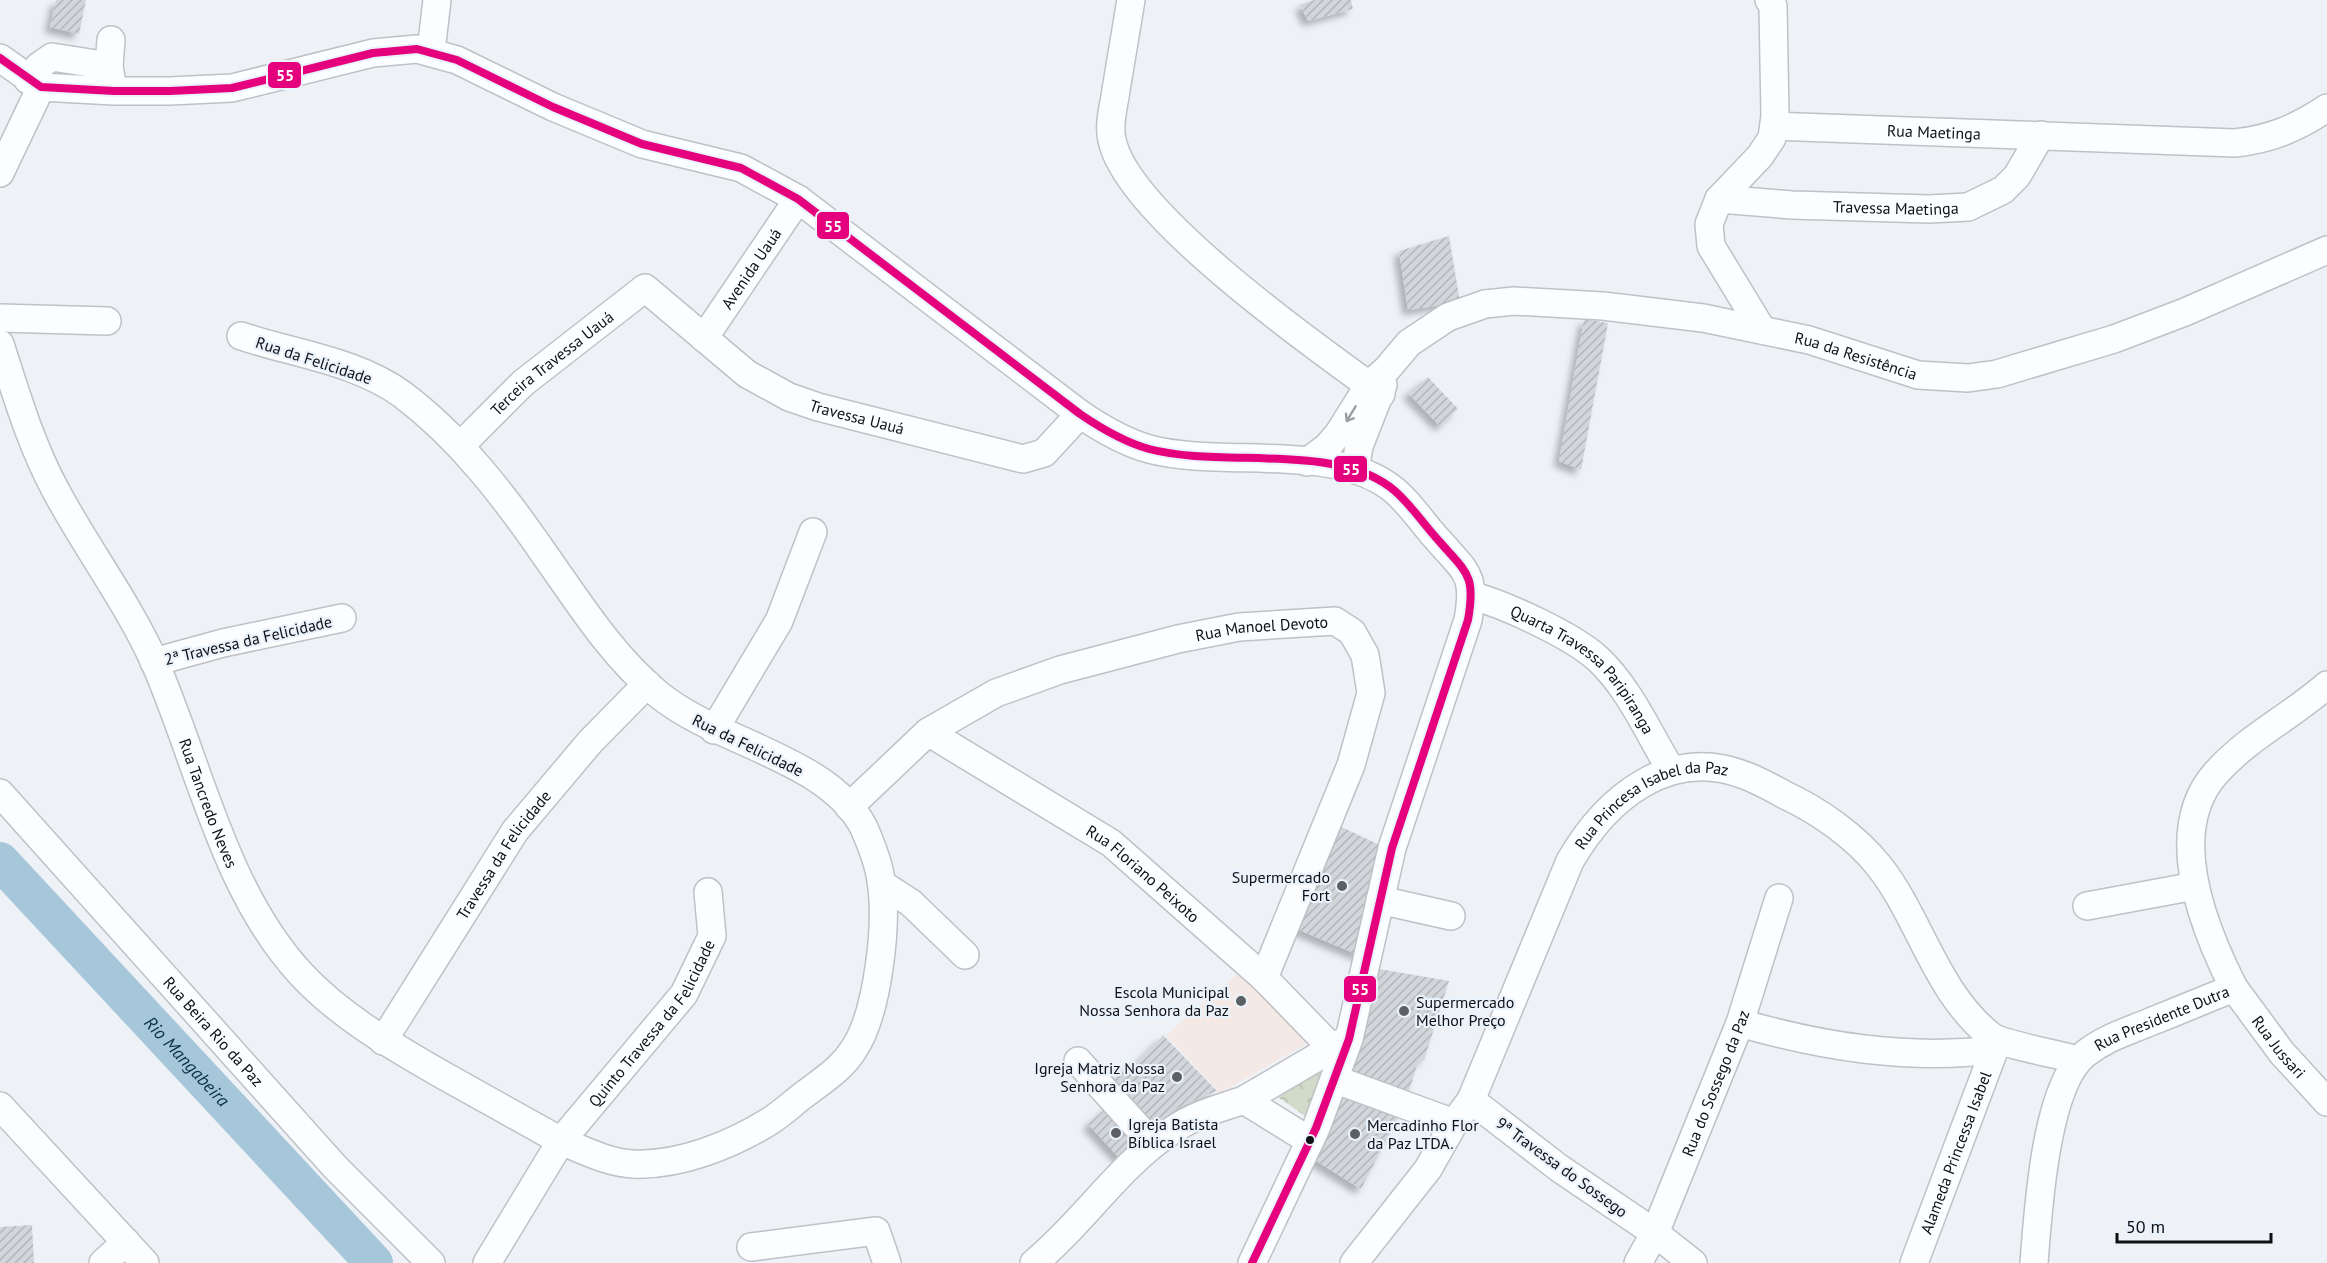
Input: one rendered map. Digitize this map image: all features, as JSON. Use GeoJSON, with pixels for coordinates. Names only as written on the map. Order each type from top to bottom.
{"type":"FeatureCollection","features":[{"type":"Feature","properties":{"kind":"street"},"geometry":{"type":"LineString","coordinates":[[431,51],[437,0]]}},
{"type":"Feature","properties":{"kind":"street"},"geometry":{"type":"LineString","coordinates":[[1131,0],[1111,124],[1114,148],[1120,162],[1170,224],[1197,251],[1379,382]]}},
{"type":"Feature","properties":{"kind":"street"},"geometry":{"type":"LineString","coordinates":[[1761,328],[1712,246],[1709,224],[1719,199],[1760,156],[1772,138],[1774,126],[1773,6],[1769,0]]}},
{"type":"Feature","properties":{"kind":"street"},"geometry":{"type":"LineString","coordinates":[[111,40],[111,79]]}},
{"type":"Feature","properties":{"kind":"street"},"geometry":{"type":"LineString","coordinates":[[0,57],[34,83],[111,79],[232,88],[390,50],[431,51],[457,60],[553,107],[642,144],[741,168],[798,199],[1080,414],[1122,440],[1151,449],[1180,454],[1307,462],[1355,470],[1391,487],[1468,574],[1473,596],[1468,620],[1444,696],[1392,848],[1380,900],[1340,1043],[1334,1079],[1310,1141],[1252,1263]]}},
{"type":"Feature","properties":{"kind":"street"},"geometry":{"type":"LineString","coordinates":[[0,173],[34,83]]}},
{"type":"Feature","properties":{"kind":"street","name":"Rua Maetinga"},"geometry":{"type":"LineString","coordinates":[[1774,126],[2235,143],[2279,135],[2301,125],[2327,108]]}},
{"type":"Feature","properties":{"kind":"street","name":"Travessa Maetinga"},"geometry":{"type":"LineString","coordinates":[[1719,199],[1792,205],[1929,209],[1968,207],[2003,190],[2017,176],[2041,135]]}},
{"type":"Feature","properties":{"kind":"street","name":"Avenida Uauá"},"geometry":{"type":"LineString","coordinates":[[704,338],[798,199]]}},
{"type":"Feature","properties":{"kind":"street","name":"Rua da Resistência"},"geometry":{"type":"LineString","coordinates":[[1307,462],[1327,447],[1409,343],[1441,321],[1463,310],[1499,302],[1603,306],[1761,328],[1809,340],[1918,375],[1968,378],[2036,363],[2115,339],[2185,312],[2327,250]]}},
{"type":"Feature","properties":{"kind":"street","name":"Terceira Travessa Uauá"},"geometry":{"type":"LineString","coordinates":[[460,446],[523,383],[640,291],[645,288],[650,291]]}},
{"type":"Feature","properties":{"kind":"street","name":"Travessa Uauá"},"geometry":{"type":"LineString","coordinates":[[650,291],[747,374],[789,396],[843,415],[902,428],[1008,457],[1031,459],[1039,456],[1080,414]]}},
{"type":"Feature","properties":{"kind":"street"},"geometry":{"type":"LineString","coordinates":[[0,318],[107,321]]}},
{"type":"Feature","properties":{"kind":"street","name":"Rua da Felicidade"},"geometry":{"type":"LineString","coordinates":[[241,336],[343,366],[388,385],[413,404],[460,446],[516,514],[583,610],[646,684],[675,707],[714,730],[784,759],[825,785],[849,807],[864,830],[882,884],[883,928],[874,994],[861,1037],[837,1070],[769,1122],[734,1140],[689,1157],[630,1164],[561,1141]]}},
{"type":"Feature","properties":{"kind":"street","name":"Rua Tancredo Neves"},"geometry":{"type":"LineString","coordinates":[[0,344],[34,444],[55,489],[88,550],[134,622],[154,662],[223,841],[261,918],[289,961],[321,994],[383,1041],[561,1141]]}},
{"type":"Feature","properties":{"kind":"street","name":"Rua da Resistência"},"geometry":{"type":"LineString","coordinates":[[1355,470],[1359,446],[1379,382]]}},
{"type":"Feature","properties":{"kind":"street"},"geometry":{"type":"LineString","coordinates":[[714,730],[779,621],[813,532]]}},
{"type":"Feature","properties":{"kind":"street","name":"Quarta Travessa Paripiranga"},"geometry":{"type":"LineString","coordinates":[[1473,596],[1496,602],[1517,612],[1596,657],[1617,681],[1671,770]]}},
{"type":"Feature","properties":{"kind":"street","name":"2ª Travessa da Felicidade"},"geometry":{"type":"LineString","coordinates":[[154,662],[223,643],[342,618]]}},
{"type":"Feature","properties":{"kind":"street","name":"Rua Manoel Devoto"},"geometry":{"type":"LineString","coordinates":[[849,807],[928,732],[996,693],[1060,670],[1178,639],[1239,627],[1335,621],[1352,632],[1365,655],[1371,693],[1351,765],[1264,978]]}},
{"type":"Feature","properties":{"kind":"street","name":"Travessa da Felicidade"},"geometry":{"type":"LineString","coordinates":[[383,1041],[515,831],[590,742],[646,684]]}},
{"type":"Feature","properties":{"kind":"street","name":"Rua Presidente Dutra"},"geometry":{"type":"LineString","coordinates":[[2034,1263],[2039,1203],[2053,1122],[2059,1095],[2078,1060],[2109,1037],[2234,988],[2188,887],[2191,835],[2204,790],[2215,774],[2230,759],[2327,685]]}},
{"type":"Feature","properties":{"kind":"street","name":"Rua Floriano Peixoto"},"geometry":{"type":"LineString","coordinates":[[928,732],[1112,843],[1340,1043]]}},
{"type":"Feature","properties":{"kind":"street","name":"Rua Princesa Isabel da Paz"},"geometry":{"type":"LineString","coordinates":[[1354,1263],[1428,1169],[1454,1123],[1471,1100],[1570,861],[1585,834],[1601,814],[1621,798],[1647,780],[1671,770],[1716,768],[1743,774],[1797,801],[1854,840],[1879,866],[1891,884],[1964,1009],[1996,1045],[2078,1060]]}},
{"type":"Feature","properties":{"kind":"street","name":"Rua Beira Rio da Paz"},"geometry":{"type":"LineString","coordinates":[[0,793],[336,1168],[431,1263]]}},
{"type":"Feature","properties":{"kind":"street"},"geometry":{"type":"LineString","coordinates":[[882,884],[911,903],[965,955]]}},
{"type":"Feature","properties":{"kind":"street"},"geometry":{"type":"LineString","coordinates":[[2086,906],[2188,887]]}},
{"type":"Feature","properties":{"kind":"street","name":"Quinto Travessa da Felicidade"},"geometry":{"type":"LineString","coordinates":[[487,1263],[561,1141],[684,994],[712,936],[708,892]]}},
{"type":"Feature","properties":{"kind":"street","name":"Rua do Sossego da Paz"},"geometry":{"type":"LineString","coordinates":[[1638,1263],[1654,1233],[1740,1023],[1779,898]]}},
{"type":"Feature","properties":{"kind":"street"},"geometry":{"type":"LineString","coordinates":[[1380,900],[1451,916]]}},
{"type":"Feature","properties":{"kind":"street","name":"Rua Jussari"},"geometry":{"type":"LineString","coordinates":[[2234,988],[2282,1053],[2327,1102]]}},
{"type":"Feature","properties":{"kind":"street"},"geometry":{"type":"LineString","coordinates":[[1740,1023],[1828,1045],[1917,1055],[1996,1045]]}},
{"type":"Feature","properties":{"kind":"street"},"geometry":{"type":"LineString","coordinates":[[1034,1263],[1056,1245],[1154,1144],[1191,1119],[1244,1100],[1340,1043]]}},
{"type":"Feature","properties":{"kind":"street","name":"Alameda Princessa Isabel"},"geometry":{"type":"LineString","coordinates":[[1914,1263],[1996,1045]]}},
{"type":"Feature","properties":{"kind":"street"},"geometry":{"type":"LineString","coordinates":[[1078,1061],[1154,1144]]}},
{"type":"Feature","properties":{"kind":"street"},"geometry":{"type":"LineString","coordinates":[[1334,1079],[1454,1123]]}},
{"type":"Feature","properties":{"kind":"street"},"geometry":{"type":"LineString","coordinates":[[1244,1100],[1310,1141]]}},
{"type":"Feature","properties":{"kind":"street","name":"9ª Travessa do Sossego"},"geometry":{"type":"LineString","coordinates":[[1471,1100],[1559,1168],[1654,1233],[1693,1263]]}},
{"type":"Feature","properties":{"kind":"street"},"geometry":{"type":"LineString","coordinates":[[0,1106],[145,1263]]}},
{"type":"Feature","properties":{"kind":"street"},"geometry":{"type":"LineString","coordinates":[[751,1247],[876,1231],[887,1263]]}},
{"type":"Feature","properties":{"kind":"street"},"geometry":{"type":"LineString","coordinates":[[103,1263],[126,1242]]}},
{"type":"Feature","properties":{"kind":"shaded area","name":"Escola Municipal Nossa Senhora da Paz"},"geometry":{"type":"Polygon","coordinates":[[[1244,968],[1315,1039],[1220,1093],[1166,1035],[1244,968]]]}},
{"type":"Feature","properties":{"kind":"green space"},"geometry":{"type":"Polygon","coordinates":[[[1338,1054],[1311,1120],[1275,1095],[1338,1054]]]}},
{"type":"Feature","properties":{"kind":"building"},"geometry":{"type":"Polygon","coordinates":[[[56,0],[86,0],[79,34],[50,27],[56,0]]]}},
{"type":"Feature","properties":{"kind":"building"},"geometry":{"type":"Polygon","coordinates":[[[1314,0],[1351,0],[1353,9],[1308,21],[1300,5],[1314,0]]]}},
{"type":"Feature","properties":{"kind":"building"},"geometry":{"type":"Polygon","coordinates":[[[1449,236],[1460,302],[1408,310],[1399,251],[1449,236]]]}},
{"type":"Feature","properties":{"kind":"building"},"geometry":{"type":"Polygon","coordinates":[[[1584,319],[1608,323],[1581,470],[1559,461],[1584,319]]]}},
{"type":"Feature","properties":{"kind":"building"},"geometry":{"type":"Polygon","coordinates":[[[1428,377],[1458,409],[1440,426],[1408,393],[1428,377]]]}},
{"type":"Feature","properties":{"kind":"building","name":"Supermercado Fort"},"geometry":{"type":"Polygon","coordinates":[[[1337,825],[1380,845],[1361,956],[1292,927],[1337,825]]]}},
{"type":"Feature","properties":{"kind":"building","name":"Supermercado Melhor Preço"},"geometry":{"type":"Polygon","coordinates":[[[1379,969],[1449,981],[1424,1060],[1419,1059],[1407,1097],[1348,1073],[1360,1041],[1379,969]]]}},
{"type":"Feature","properties":{"kind":"building"},"geometry":{"type":"Polygon","coordinates":[[[1163,1035],[1217,1091],[1179,1107],[1152,1131],[1112,1081],[1135,1061],[1137,1063],[1163,1035]]]}},
{"type":"Feature","properties":{"kind":"building","name":"Mercadinho Flor da Paz LTDA."},"geometry":{"type":"Polygon","coordinates":[[[1344,1084],[1401,1112],[1361,1189],[1310,1157],[1344,1084]]]}},
{"type":"Feature","properties":{"kind":"building","name":"Igreja Batista Bíblica Israel"},"geometry":{"type":"Polygon","coordinates":[[[1111,1104],[1143,1141],[1121,1160],[1088,1124],[1111,1104]]]}},
{"type":"Feature","properties":{"kind":"building"},"geometry":{"type":"Polygon","coordinates":[[[32,1225],[34,1263],[0,1263],[0,1227],[32,1225]]]}},
{"type":"Feature","properties":{"kind":"waterway","name":"Rio Mangabeira"},"geometry":{"type":"LineString","coordinates":[[0,861],[374,1263]]}},
{"type":"Feature","properties":{"kind":"transit line","name":"55"},"geometry":{"type":"LineString","coordinates":[[0,58],[41,87],[114,91],[232,88],[373,53],[417,49],[457,60],[553,107],[642,144],[741,168],[798,199],[1080,414],[1122,439],[1149,449],[1177,454],[1307,461],[1337,465],[1366,474],[1397,492],[1463,568],[1471,593],[1468,620],[1392,848],[1349,1039],[1316,1128],[1252,1263]]}},
{"type":"Feature","properties":{"kind":"place","name":"Supermercado Fort"},"geometry":{"type":"Point","coordinates":[1342,886]}},
{"type":"Feature","properties":{"kind":"place","name":"Escola Municipal Nossa Senhora da Paz"},"geometry":{"type":"Point","coordinates":[1241,1001]}},
{"type":"Feature","properties":{"kind":"place","name":"Supermercado Melhor Preço"},"geometry":{"type":"Point","coordinates":[1404,1011]}},
{"type":"Feature","properties":{"kind":"place","name":"Igreja Matriz Nossa Senhora da Paz"},"geometry":{"type":"Point","coordinates":[1177,1077]}},
{"type":"Feature","properties":{"kind":"place","name":"Igreja Batista Bíblica Israel"},"geometry":{"type":"Point","coordinates":[1116,1133]}},
{"type":"Feature","properties":{"kind":"place","name":"Mercadinho Flor da Paz LTDA."},"geometry":{"type":"Point","coordinates":[1355,1134]}}]}
